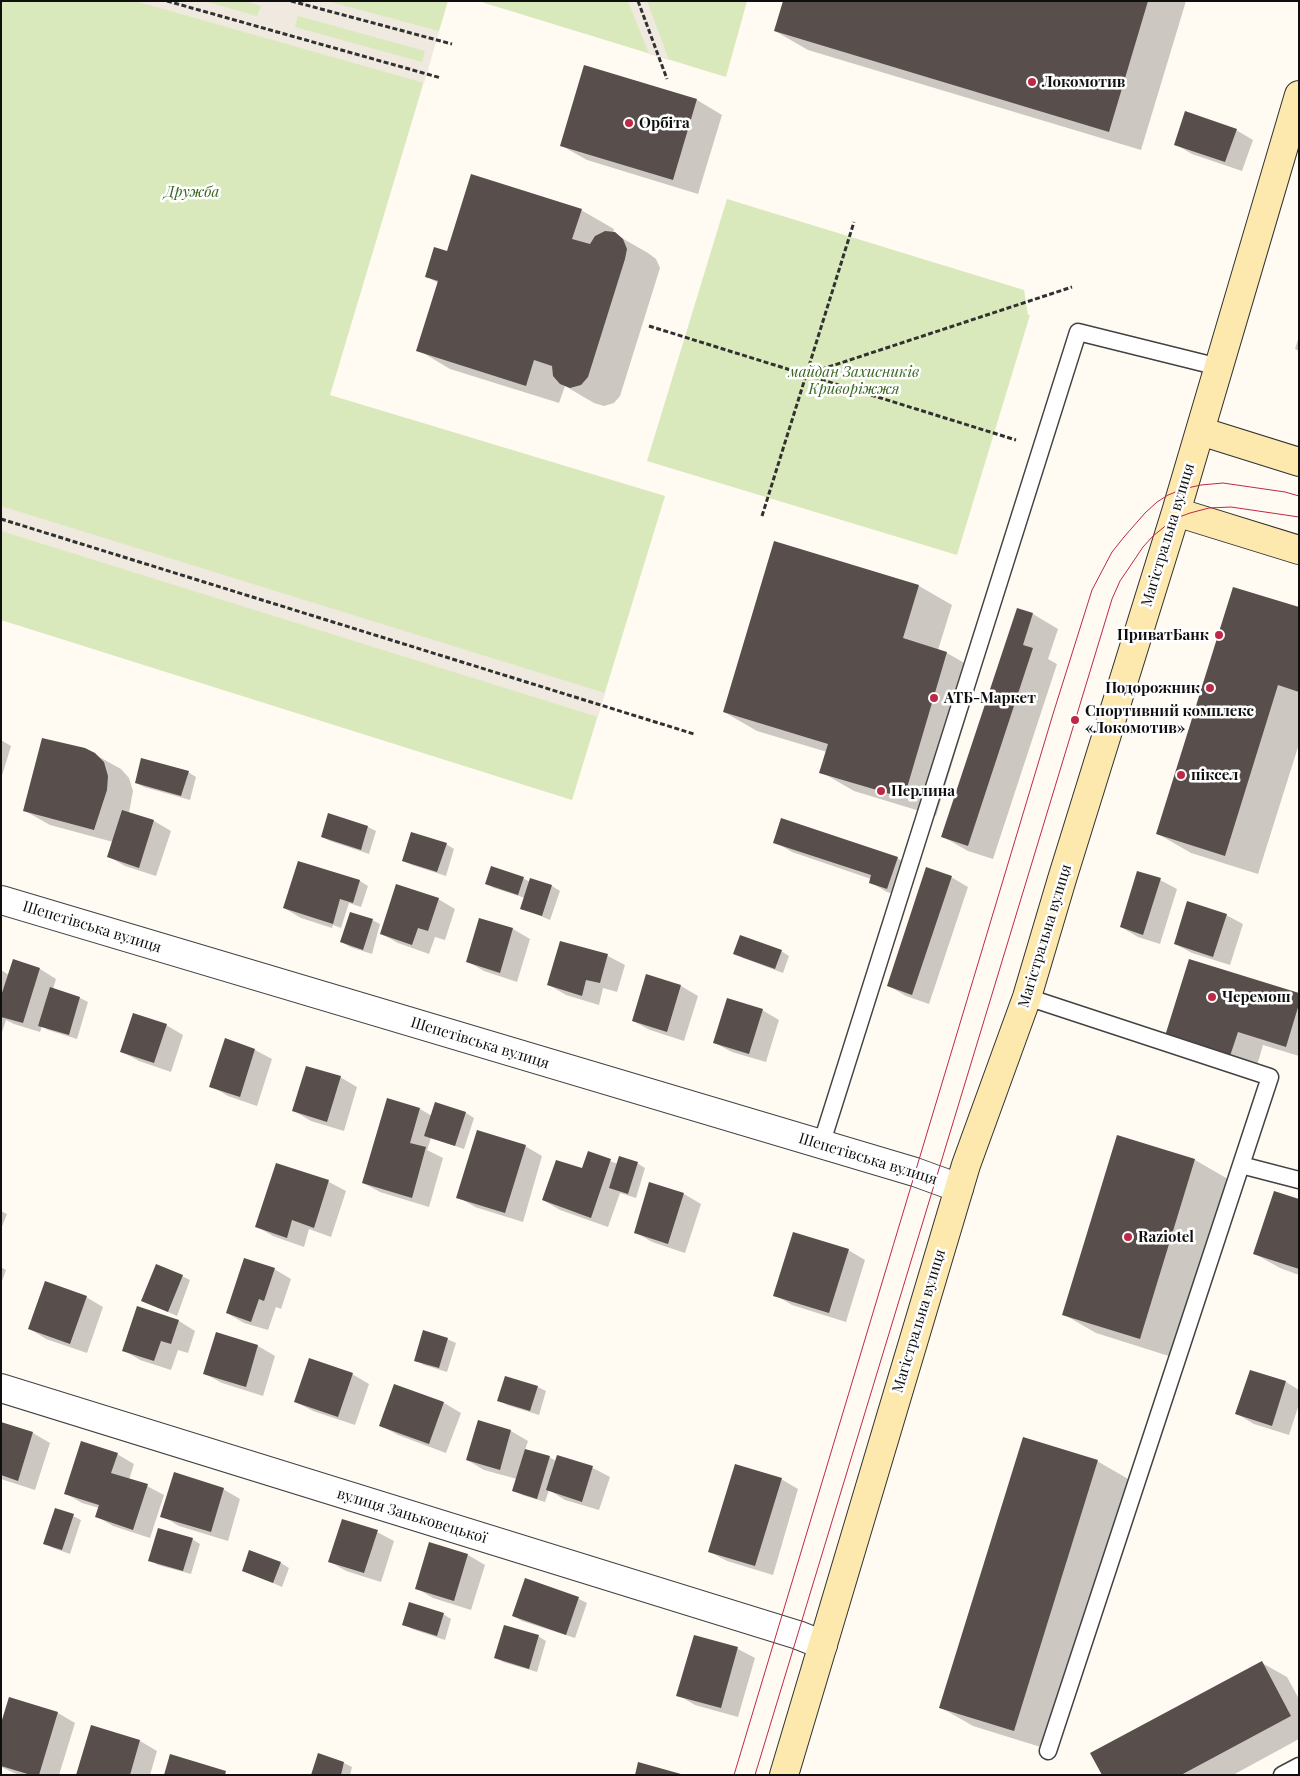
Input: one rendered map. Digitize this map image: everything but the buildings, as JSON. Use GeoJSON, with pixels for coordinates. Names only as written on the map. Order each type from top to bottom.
{"type":"FeatureCollection","features":[{"type":"Feature","properties":{"kind":"main road","name":"Магістральна вулиця"},"geometry":{"type":"LineString","coordinates":[[784,1775],[959,1188],[1027,997],[1176,512],[1299,95]]}},
{"type":"Feature","properties":{"kind":"main road"},"geometry":{"type":"LineString","coordinates":[[1200,431],[1299,462]]}},
{"type":"Feature","properties":{"kind":"main road"},"geometry":{"type":"LineString","coordinates":[[1176,512],[1299,550]]}},
{"type":"Feature","properties":{"kind":"street","name":"Шепетівська вулиця"},"geometry":{"type":"LineString","coordinates":[[1,900],[936,1179],[959,1188]]}},
{"type":"Feature","properties":{"kind":"street","name":"вулиця Заньковецької"},"geometry":{"type":"LineString","coordinates":[[1,1388],[798,1635],[823,1645]]}},
{"type":"Feature","properties":{"kind":"lane"},"geometry":{"type":"LineString","coordinates":[[820,1145],[1078,332],[1219,367]]}},
{"type":"Feature","properties":{"kind":"lane"},"geometry":{"type":"LineString","coordinates":[[1027,997],[1270,1077],[1048,1751]]}},
{"type":"Feature","properties":{"kind":"lane"},"geometry":{"type":"LineString","coordinates":[[1241,1165],[1299,1180]]}},
{"type":"Feature","properties":{"kind":"lane"},"geometry":{"type":"LineString","coordinates":[[1282,1775],[1299,1766]]}},
{"type":"Feature","properties":{"kind":"path"},"geometry":{"type":"LineString","coordinates":[[167,1],[441,78]]}},
{"type":"Feature","properties":{"kind":"path"},"geometry":{"type":"LineString","coordinates":[[291,1],[452,44]]}},
{"type":"Feature","properties":{"kind":"path"},"geometry":{"type":"LineString","coordinates":[[638,1],[668,79]]}},
{"type":"Feature","properties":{"kind":"path"},"geometry":{"type":"LineString","coordinates":[[762,516],[854,222]]}},
{"type":"Feature","properties":{"kind":"path"},"geometry":{"type":"LineString","coordinates":[[806,375],[1072,287]]}},
{"type":"Feature","properties":{"kind":"path"},"geometry":{"type":"LineString","coordinates":[[648,326],[1042,448]]}},
{"type":"Feature","properties":{"kind":"path"},"geometry":{"type":"LineString","coordinates":[[1,519],[694,734]]}},
{"type":"Feature","properties":{"kind":"green space","name":"Дружба"},"geometry":{"type":"Polygon","coordinates":[[[1,1],[448,1],[330,395],[665,496],[572,800],[1,620],[1,1]]]}},
{"type":"Feature","properties":{"kind":"green space"},"geometry":{"type":"Polygon","coordinates":[[[478,1],[747,1],[726,77],[478,1]]]}},
{"type":"Feature","properties":{"kind":"green space","name":"майдан Захисників Криворіжжя"},"geometry":{"type":"Polygon","coordinates":[[[727,199],[1024,290],[1028,315],[1030,315],[957,555],[647,461],[727,199]]]}},
{"type":"Feature","properties":{"kind":"shaded area"},"geometry":{"type":"Polygon","coordinates":[[[135,1],[204,1],[257,16],[261,6],[245,1],[327,1],[439,31],[424,83],[135,1]],[[298,16],[295,27],[422,62],[425,51],[298,16]]]}},
{"type":"Feature","properties":{"kind":"shaded area"},"geometry":{"type":"Polygon","coordinates":[[[628,1],[647,1],[669,60],[649,54],[628,1]]]}},
{"type":"Feature","properties":{"kind":"shaded area"},"geometry":{"type":"Polygon","coordinates":[[[1,506],[605,693],[598,717],[1,531],[1,506]]]}},
{"type":"Feature","properties":{"kind":"tram line"},"geometry":{"type":"LineString","coordinates":[[734,1775],[1092,590],[1112,552],[1145,513],[1168,495],[1201,485],[1223,483],[1285,492],[1299,496]]}},
{"type":"Feature","properties":{"kind":"tram line"},"geometry":{"type":"LineString","coordinates":[[755,1775],[1112,599],[1120,581],[1143,547],[1174,519],[1209,508],[1231,507],[1299,517]]}},
{"type":"Feature","properties":{"kind":"place","name":"Локомотив"},"geometry":{"type":"Point","coordinates":[1032,82]}},
{"type":"Feature","properties":{"kind":"place","name":"Орбіта"},"geometry":{"type":"Point","coordinates":[629,123]}},
{"type":"Feature","properties":{"kind":"place","name":"ПриватБанк"},"geometry":{"type":"Point","coordinates":[1219,635]}},
{"type":"Feature","properties":{"kind":"place","name":"Подорожник"},"geometry":{"type":"Point","coordinates":[1210,688]}},
{"type":"Feature","properties":{"kind":"place","name":"АТБ-Маркет"},"geometry":{"type":"Point","coordinates":[934,698]}},
{"type":"Feature","properties":{"kind":"place","name":"Спортивний комплекс «Локомотив»"},"geometry":{"type":"Point","coordinates":[1075,720]}},
{"type":"Feature","properties":{"kind":"place","name":"піксел"},"geometry":{"type":"Point","coordinates":[1181,775]}},
{"type":"Feature","properties":{"kind":"place","name":"Перлина"},"geometry":{"type":"Point","coordinates":[881,791]}},
{"type":"Feature","properties":{"kind":"place","name":"Черемош"},"geometry":{"type":"Point","coordinates":[1212,997]}},
{"type":"Feature","properties":{"kind":"place","name":"Raziotel"},"geometry":{"type":"Point","coordinates":[1128,1237]}}]}
